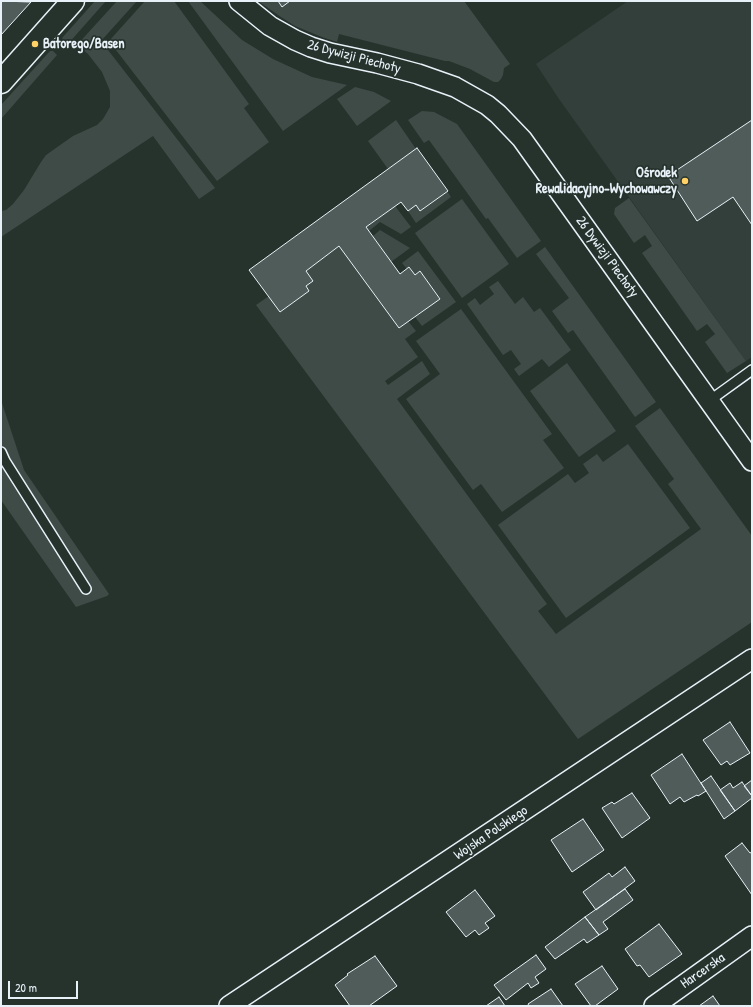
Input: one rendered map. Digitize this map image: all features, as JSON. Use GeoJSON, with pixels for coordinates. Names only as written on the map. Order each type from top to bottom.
{"type":"FeatureCollection","features":[{"type":"Feature","properties":{"kind":"street"},"geometry":{"type":"LineString","coordinates":[[1,82],[73,1]]}},
{"type":"Feature","properties":{"kind":"street","name":"26 Dywizji Piechoty"},"geometry":{"type":"LineString","coordinates":[[239,1],[270,26],[295,40],[330,53],[418,74],[455,87],[487,105],[505,121],[522,139],[752,461]]}},
{"type":"Feature","properties":{"kind":"street","name":"Wojska Polskiego"},"geometry":{"type":"LineString","coordinates":[[229,1006],[752,659]]}},
{"type":"Feature","properties":{"kind":"street","name":"Harcerska"},"geometry":{"type":"LineString","coordinates":[[654,1006],[752,936]]}},
{"type":"Feature","properties":{"kind":"lane"},"geometry":{"type":"LineString","coordinates":[[709,401],[752,370]]}},
{"type":"Feature","properties":{"kind":"lane"},"geometry":{"type":"LineString","coordinates":[[1,452],[5,461],[86,589]]}},
{"type":"Feature","properties":{"kind":"shaded area"},"geometry":{"type":"Polygon","coordinates":[[[95,1],[106,1],[67,45],[62,38],[95,1]]]}},
{"type":"Feature","properties":{"kind":"shaded area"},"geometry":{"type":"Polygon","coordinates":[[[117,1],[137,1],[101,41],[215,188],[199,199],[153,136],[1,237],[1,211],[6,210],[13,204],[24,190],[46,155],[73,136],[97,125],[103,119],[110,107],[110,91],[102,72],[88,54],[83,50],[78,49],[77,45],[117,1]]]}},
{"type":"Feature","properties":{"kind":"shaded area"},"geometry":{"type":"Polygon","coordinates":[[[145,1],[174,1],[249,104],[244,108],[269,142],[217,181],[109,41],[145,1]]]}},
{"type":"Feature","properties":{"kind":"shaded area"},"geometry":{"type":"Polygon","coordinates":[[[188,1],[200,1],[242,40],[273,59],[312,77],[347,85],[283,131],[188,1]]]}},
{"type":"Feature","properties":{"kind":"shaded area"},"geometry":{"type":"Polygon","coordinates":[[[258,1],[278,1],[282,7],[290,1],[464,1],[510,64],[504,68],[501,79],[498,82],[494,82],[470,69],[449,61],[339,34],[337,42],[322,37],[295,26],[258,1]]]}},
{"type":"Feature","properties":{"kind":"shaded area","name":"Ośrodek Rewalidacyjno-Wychowawczy"},"geometry":{"type":"Polygon","coordinates":[[[628,1],[752,1],[752,357],[746,361],[559,99],[536,64],[628,1]]]}},
{"type":"Feature","properties":{"kind":"shaded area"},"geometry":{"type":"Polygon","coordinates":[[[50,51],[53,51],[57,55],[1,119],[1,105],[50,51]]]}},
{"type":"Feature","properties":{"kind":"shaded area"},"geometry":{"type":"Polygon","coordinates":[[[355,87],[374,92],[391,101],[357,126],[337,99],[355,87]]]}},
{"type":"Feature","properties":{"kind":"shaded area"},"geometry":{"type":"Polygon","coordinates":[[[422,111],[434,112],[457,124],[541,241],[517,258],[488,218],[486,219],[429,140],[424,143],[408,120],[422,111]]]}},
{"type":"Feature","properties":{"kind":"shaded area"},"geometry":{"type":"Polygon","coordinates":[[[396,120],[416,149],[388,169],[368,141],[396,120]]]}},
{"type":"Feature","properties":{"kind":"shaded area"},"geometry":{"type":"Polygon","coordinates":[[[447,191],[451,197],[416,223],[408,211],[416,205],[420,211],[447,191]]]}},
{"type":"Feature","properties":{"kind":"shaded area"},"geometry":{"type":"Polygon","coordinates":[[[629,198],[746,361],[727,373],[705,342],[715,334],[707,324],[697,331],[642,253],[652,246],[645,235],[634,243],[614,214],[615,208],[629,198]]]}},
{"type":"Feature","properties":{"kind":"shaded area"},"geometry":{"type":"Polygon","coordinates":[[[462,199],[509,264],[462,298],[415,233],[462,199]]]}},
{"type":"Feature","properties":{"kind":"shaded area"},"geometry":{"type":"Polygon","coordinates":[[[395,206],[411,227],[401,234],[380,222],[369,231],[366,227],[395,206]]]}},
{"type":"Feature","properties":{"kind":"shaded area"},"geometry":{"type":"Polygon","coordinates":[[[380,230],[410,248],[391,262],[373,236],[380,230]]]}},
{"type":"Feature","properties":{"kind":"shaded area"},"geometry":{"type":"Polygon","coordinates":[[[339,246],[399,328],[408,321],[416,331],[405,339],[418,357],[385,381],[388,385],[422,361],[430,374],[397,399],[547,604],[538,611],[556,634],[701,529],[668,484],[674,479],[635,426],[660,408],[752,536],[752,622],[578,739],[256,305],[269,296],[280,312],[309,291],[306,286],[306,271],[339,246]]]}},
{"type":"Feature","properties":{"kind":"shaded area"},"geometry":{"type":"Polygon","coordinates":[[[545,247],[656,402],[635,417],[573,330],[568,333],[552,311],[569,298],[536,254],[545,247]]]}},
{"type":"Feature","properties":{"kind":"shaded area"},"geometry":{"type":"Polygon","coordinates":[[[418,251],[456,302],[422,326],[415,317],[440,298],[420,271],[415,275],[410,267],[407,269],[402,263],[418,251]]]}},
{"type":"Feature","properties":{"kind":"shaded area"},"geometry":{"type":"Polygon","coordinates":[[[498,281],[515,304],[523,297],[534,312],[540,308],[571,350],[549,367],[542,359],[519,376],[514,369],[521,364],[511,350],[503,355],[467,304],[475,298],[480,305],[494,294],[489,287],[498,281]]]}},
{"type":"Feature","properties":{"kind":"shaded area"},"geometry":{"type":"Polygon","coordinates":[[[461,309],[552,434],[543,440],[564,468],[502,512],[481,484],[473,490],[406,399],[440,374],[416,341],[461,309]]]}},
{"type":"Feature","properties":{"kind":"shaded area"},"geometry":{"type":"Polygon","coordinates":[[[567,363],[616,431],[579,457],[530,391],[567,363]]]}},
{"type":"Feature","properties":{"kind":"shaded area"},"geometry":{"type":"Polygon","coordinates":[[[1,400],[24,470],[109,594],[107,596],[76,607],[1,500],[1,400]]]}},
{"type":"Feature","properties":{"kind":"shaded area"},"geometry":{"type":"Polygon","coordinates":[[[628,444],[690,528],[566,618],[498,525],[568,474],[575,483],[589,473],[583,464],[597,454],[603,462],[628,444]]]}},
{"type":"Feature","properties":{"kind":"building"},"geometry":{"type":"Polygon","coordinates":[[[1,1],[31,2],[1,35],[1,1]]]}},
{"type":"Feature","properties":{"kind":"building"},"geometry":{"type":"Polygon","coordinates":[[[278,1],[290,1],[282,7],[278,1]]]}},
{"type":"Feature","properties":{"kind":"building"},"geometry":{"type":"Polygon","coordinates":[[[752,120],[752,225],[733,197],[697,221],[668,176],[752,120]]]}},
{"type":"Feature","properties":{"kind":"building"},"geometry":{"type":"Polygon","coordinates":[[[417,148],[448,191],[420,211],[416,205],[408,211],[401,202],[366,227],[400,274],[409,267],[415,275],[420,271],[440,299],[399,328],[339,246],[306,271],[313,281],[306,286],[309,291],[280,312],[249,270],[417,148]]]}},
{"type":"Feature","properties":{"kind":"building"},"geometry":{"type":"Polygon","coordinates":[[[730,722],[750,753],[730,765],[727,761],[721,765],[703,740],[730,722]]]}},
{"type":"Feature","properties":{"kind":"building"},"geometry":{"type":"Polygon","coordinates":[[[682,754],[706,791],[684,802],[680,797],[670,804],[651,775],[682,754]]]}},
{"type":"Feature","properties":{"kind":"building"},"geometry":{"type":"Polygon","coordinates":[[[711,776],[735,811],[724,819],[701,783],[711,776]]]}},
{"type":"Feature","properties":{"kind":"building"},"geometry":{"type":"Polygon","coordinates":[[[752,780],[752,796],[744,786],[752,780]]]}},
{"type":"Feature","properties":{"kind":"building"},"geometry":{"type":"Polygon","coordinates":[[[742,782],[752,798],[735,811],[720,790],[730,783],[733,788],[742,782]]]}},
{"type":"Feature","properties":{"kind":"building"},"geometry":{"type":"Polygon","coordinates":[[[632,793],[650,818],[622,838],[602,808],[612,802],[614,804],[632,793]]]}},
{"type":"Feature","properties":{"kind":"building"},"geometry":{"type":"Polygon","coordinates":[[[583,819],[604,850],[572,872],[551,840],[583,819]]]}},
{"type":"Feature","properties":{"kind":"building"},"geometry":{"type":"Polygon","coordinates":[[[742,843],[750,853],[752,852],[752,895],[725,856],[742,843]]]}},
{"type":"Feature","properties":{"kind":"building"},"geometry":{"type":"Polygon","coordinates":[[[625,867],[635,881],[596,910],[583,892],[609,873],[612,877],[625,867]]]}},
{"type":"Feature","properties":{"kind":"building"},"geometry":{"type":"Polygon","coordinates":[[[625,889],[633,900],[603,922],[608,929],[599,935],[585,917],[625,889]]]}},
{"type":"Feature","properties":{"kind":"building"},"geometry":{"type":"Polygon","coordinates":[[[475,890],[495,916],[485,923],[489,928],[479,935],[475,930],[466,937],[446,912],[475,890]]]}},
{"type":"Feature","properties":{"kind":"building"},"geometry":{"type":"Polygon","coordinates":[[[585,917],[599,935],[587,943],[584,939],[555,959],[545,947],[585,917]]]}},
{"type":"Feature","properties":{"kind":"building"},"geometry":{"type":"Polygon","coordinates":[[[659,924],[682,954],[649,977],[640,965],[637,966],[625,949],[659,924]]]}},
{"type":"Feature","properties":{"kind":"building"},"geometry":{"type":"Polygon","coordinates":[[[536,955],[546,969],[535,977],[539,983],[531,988],[528,983],[506,1000],[494,985],[536,955]]]}},
{"type":"Feature","properties":{"kind":"building"},"geometry":{"type":"Polygon","coordinates":[[[375,956],[397,986],[369,1006],[350,1006],[335,985],[348,975],[347,974],[375,956]]]}},
{"type":"Feature","properties":{"kind":"building"},"geometry":{"type":"Polygon","coordinates":[[[602,966],[618,989],[595,1006],[591,1006],[575,984],[602,966]]]}},
{"type":"Feature","properties":{"kind":"building"},"geometry":{"type":"Polygon","coordinates":[[[551,989],[563,1006],[529,1006],[528,1004],[551,989]]]}},
{"type":"Feature","properties":{"kind":"building"},"geometry":{"type":"Polygon","coordinates":[[[713,996],[720,1006],[699,1006],[713,996]]]}},
{"type":"Feature","properties":{"kind":"building"},"geometry":{"type":"Polygon","coordinates":[[[499,997],[505,1006],[486,1006],[499,997]]]}},
{"type":"Feature","properties":{"kind":"place","name":"Batorego/Basen"},"geometry":{"type":"Point","coordinates":[35,44]}},
{"type":"Feature","properties":{"kind":"place","name":"Ośrodek Rewalidacyjno-Wychowawczy"},"geometry":{"type":"Point","coordinates":[685,181]}}]}
